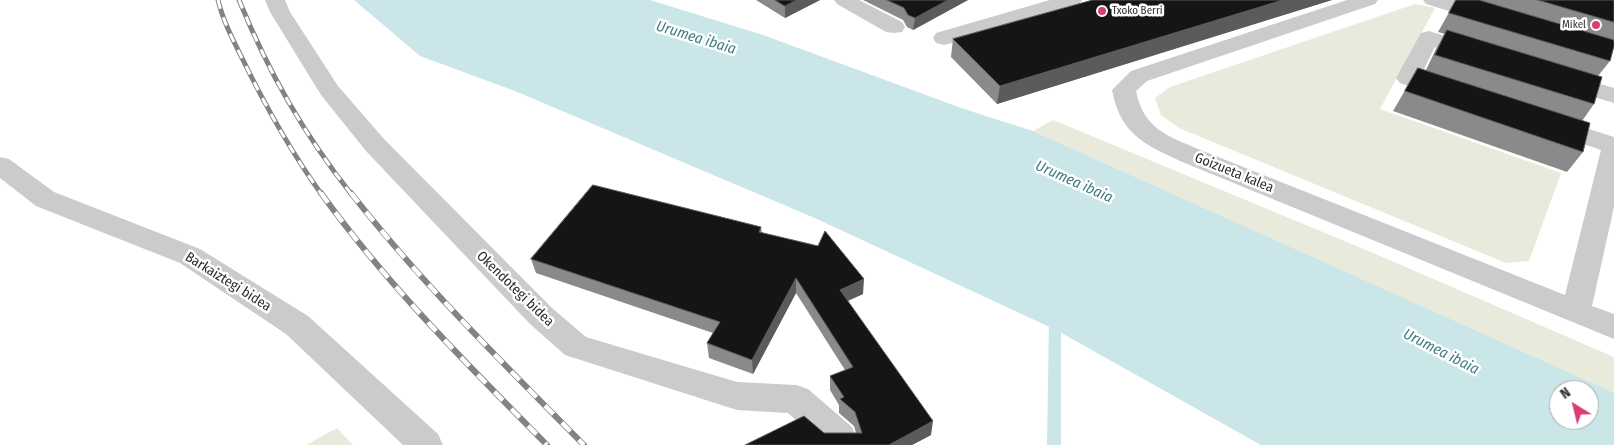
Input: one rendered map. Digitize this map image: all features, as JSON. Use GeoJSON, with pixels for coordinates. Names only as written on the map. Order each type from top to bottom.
{"type":"FeatureCollection","features":[{"type":"Feature","properties":{"kind":"street","name":"Okendotegi bidea"},"geometry":{"type":"LineString","coordinates":[[275,0],[280,12],[329,90],[375,145],[541,316],[576,346],[737,396],[796,399],[840,438],[844,445]]}},
{"type":"Feature","properties":{"kind":"street"},"geometry":{"type":"LineString","coordinates":[[944,38],[1072,0]]}},
{"type":"Feature","properties":{"kind":"street","name":"Goizueta kalea"},"geometry":{"type":"LineString","coordinates":[[1368,0],[1139,76],[1124,90],[1126,108],[1133,122],[1157,140],[1189,155],[1614,327]]}},
{"type":"Feature","properties":{"kind":"street"},"geometry":{"type":"LineString","coordinates":[[1433,0],[1507,23]]}},
{"type":"Feature","properties":{"kind":"street"},"geometry":{"type":"LineString","coordinates":[[861,3],[894,27]]}},
{"type":"Feature","properties":{"kind":"street"},"geometry":{"type":"LineString","coordinates":[[1464,96],[1408,78],[1429,38],[1494,59]]}},
{"type":"Feature","properties":{"kind":"street"},"geometry":{"type":"LineString","coordinates":[[1540,73],[1614,96]]}},
{"type":"Feature","properties":{"kind":"street"},"geometry":{"type":"LineString","coordinates":[[1530,118],[1614,147],[1576,311]]}},
{"type":"Feature","properties":{"kind":"street","name":"Barkaiztegi bidea"},"geometry":{"type":"LineString","coordinates":[[0,166],[45,198],[190,256],[297,325],[426,445]]}},
{"type":"Feature","properties":{"kind":"shaded area"},"geometry":{"type":"Polygon","coordinates":[[[1415,4],[1435,8],[1380,109],[1561,173],[1529,261],[1506,263],[1179,128],[1161,115],[1155,98],[1170,87],[1415,4]]]}},
{"type":"Feature","properties":{"kind":"shaded area"},"geometry":{"type":"Polygon","coordinates":[[[1053,120],[1371,252],[1614,357],[1614,394],[1599,387],[1599,380],[1583,380],[1033,131],[1053,120]]]}},
{"type":"Feature","properties":{"kind":"shaded area"},"geometry":{"type":"Polygon","coordinates":[[[337,428],[353,445],[306,445],[337,428]]]}},
{"type":"Feature","properties":{"kind":"water","name":"Urumea ibaia"},"geometry":{"type":"Polygon","coordinates":[[[354,0],[650,0],[763,35],[964,109],[1033,131],[1585,380],[1549,380],[1549,430],[1599,430],[1599,386],[1614,393],[1614,445],[1261,445],[1056,330],[817,219],[515,91],[420,56],[354,0]]]}},
{"type":"Feature","properties":{"kind":"building"},"geometry":{"type":"Polygon","coordinates":[[[775,0],[797,0],[785,6],[775,0]]]}},
{"type":"Feature","properties":{"kind":"building"},"geometry":{"type":"Polygon","coordinates":[[[887,0],[948,0],[915,18],[908,15],[904,8],[887,0]]]}},
{"type":"Feature","properties":{"kind":"building"},"geometry":{"type":"Polygon","coordinates":[[[1093,0],[1283,0],[1000,86],[953,39],[1093,0]]]}},
{"type":"Feature","properties":{"kind":"building"},"geometry":{"type":"Polygon","coordinates":[[[1456,0],[1479,0],[1614,40],[1610,61],[1449,13],[1456,0]]]}},
{"type":"Feature","properties":{"kind":"building"},"geometry":{"type":"Polygon","coordinates":[[[1538,0],[1614,0],[1614,22],[1538,0]]]}},
{"type":"Feature","properties":{"kind":"building"},"geometry":{"type":"Polygon","coordinates":[[[1447,30],[1602,77],[1594,104],[1435,55],[1447,30]]]}},
{"type":"Feature","properties":{"kind":"building"},"geometry":{"type":"Polygon","coordinates":[[[1418,68],[1590,123],[1583,152],[1405,91],[1418,68]]]}},
{"type":"Feature","properties":{"kind":"building"},"geometry":{"type":"Polygon","coordinates":[[[593,185],[761,227],[759,232],[818,246],[825,231],[864,279],[840,290],[933,421],[889,445],[745,445],[804,416],[824,433],[862,433],[855,412],[840,399],[844,397],[830,376],[853,367],[796,278],[752,360],[707,343],[720,322],[531,259],[593,185]]]}},
{"type":"Feature","properties":{"kind":"waterway"},"geometry":{"type":"LineString","coordinates":[[1054,445],[1055,317]]}},
{"type":"Feature","properties":{"kind":"railway"},"geometry":{"type":"LineString","coordinates":[[218,0],[229,30],[261,95],[289,146],[322,195]]}},
{"type":"Feature","properties":{"kind":"railway"},"geometry":{"type":"LineString","coordinates":[[239,0],[262,53],[288,102],[318,149],[352,195]]}},
{"type":"Feature","properties":{"kind":"railway"},"geometry":{"type":"LineString","coordinates":[[321,193],[373,260],[429,324],[547,445]]}},
{"type":"Feature","properties":{"kind":"railway"},"geometry":{"type":"LineString","coordinates":[[351,193],[378,227],[435,291],[584,445]]}},
{"type":"Feature","properties":{"kind":"place","name":"Txoko Berri"},"geometry":{"type":"Point","coordinates":[1102,11]}},
{"type":"Feature","properties":{"kind":"place","name":"Mikel"},"geometry":{"type":"Point","coordinates":[1596,25]}}]}
